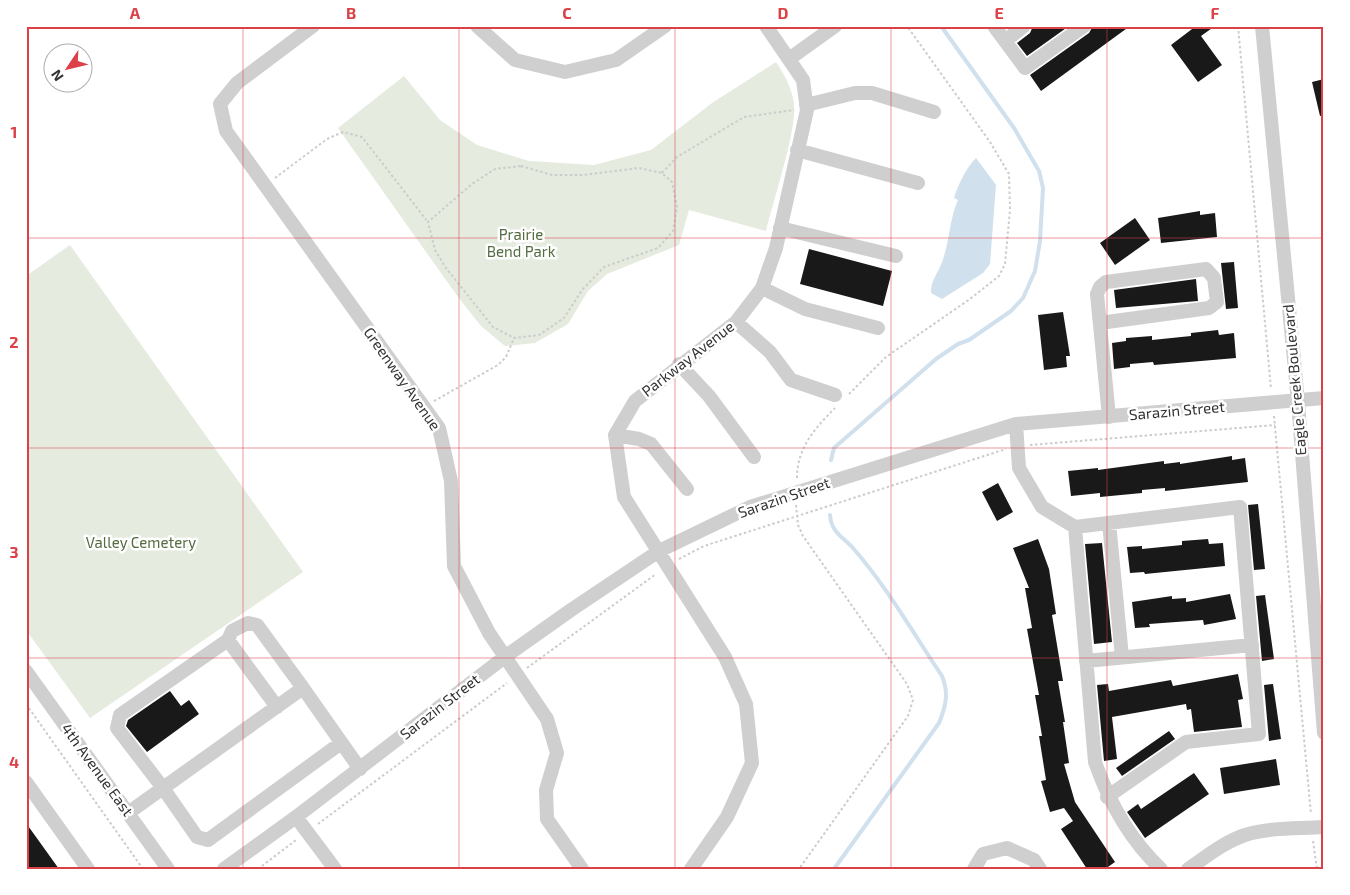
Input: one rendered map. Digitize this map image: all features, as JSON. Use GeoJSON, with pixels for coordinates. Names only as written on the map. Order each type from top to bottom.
{"type":"FeatureCollection","features":[{"type":"Feature","properties":{"kind":"street","name":"Greenway Avenue"},"geometry":{"type":"LineString","coordinates":[[313,26],[237,83],[220,104],[226,131],[439,428],[451,481],[454,566],[489,633],[547,719],[557,753],[546,790],[548,819],[582,869]]}},
{"type":"Feature","properties":{"kind":"street"},"geometry":{"type":"LineString","coordinates":[[477,26],[515,60],[565,72],[616,60],[665,26]]}},
{"type":"Feature","properties":{"kind":"street","name":"Parkway Avenue"},"geometry":{"type":"LineString","coordinates":[[615,435],[634,401],[679,364],[736,322],[762,288],[776,248],[806,107],[803,80],[766,26]]}},
{"type":"Feature","properties":{"kind":"street"},"geometry":{"type":"LineString","coordinates":[[789,59],[835,26]]}},
{"type":"Feature","properties":{"kind":"street"},"geometry":{"type":"LineString","coordinates":[[994,26],[1025,68],[1084,26]]}},
{"type":"Feature","properties":{"kind":"street"},"geometry":{"type":"LineString","coordinates":[[1005,41],[1024,26]]}},
{"type":"Feature","properties":{"kind":"street","name":"Eagle Creek Boulevard"},"geometry":{"type":"LineString","coordinates":[[1262,26],[1298,402],[1324,733]]}},
{"type":"Feature","properties":{"kind":"street"},"geometry":{"type":"LineString","coordinates":[[806,107],[855,93],[872,93],[934,112]]}},
{"type":"Feature","properties":{"kind":"street"},"geometry":{"type":"LineString","coordinates":[[797,150],[918,183]]}},
{"type":"Feature","properties":{"kind":"street"},"geometry":{"type":"LineString","coordinates":[[780,228],[896,256]]}},
{"type":"Feature","properties":{"kind":"street"},"geometry":{"type":"LineString","coordinates":[[1100,323],[1209,308],[1217,302],[1214,278],[1206,269],[1106,282],[1100,288],[1097,294],[1109,417]]}},
{"type":"Feature","properties":{"kind":"street"},"geometry":{"type":"LineString","coordinates":[[762,288],[800,307],[878,328]]}},
{"type":"Feature","properties":{"kind":"street"},"geometry":{"type":"LineString","coordinates":[[736,322],[770,352],[791,380],[839,399]]}},
{"type":"Feature","properties":{"kind":"street"},"geometry":{"type":"LineString","coordinates":[[679,364],[709,396],[754,457]]}},
{"type":"Feature","properties":{"kind":"street","name":"Sarazin Street"},"geometry":{"type":"LineString","coordinates":[[224,869],[296,818],[506,656],[659,551],[750,507],[1016,424],[1298,402],[1324,398]]}},
{"type":"Feature","properties":{"kind":"street"},"geometry":{"type":"LineString","coordinates":[[1016,424],[1020,468],[1042,507],[1075,527],[1240,507],[1260,734],[1186,742],[1107,797]]}},
{"type":"Feature","properties":{"kind":"street"},"geometry":{"type":"LineString","coordinates":[[687,489],[651,444],[615,435],[624,497],[725,657],[746,704],[752,763],[728,817],[691,869]]}},
{"type":"Feature","properties":{"kind":"street"},"geometry":{"type":"LineString","coordinates":[[1109,523],[1122,657]]}},
{"type":"Feature","properties":{"kind":"street"},"geometry":{"type":"LineString","coordinates":[[1075,527],[1095,762],[1107,797],[1144,854],[1161,869]]}},
{"type":"Feature","properties":{"kind":"street"},"geometry":{"type":"LineString","coordinates":[[341,743],[208,840],[197,837],[163,788],[117,728],[120,715],[228,640],[232,631],[248,623],[257,625],[360,768]]}},
{"type":"Feature","properties":{"kind":"street"},"geometry":{"type":"LineString","coordinates":[[228,640],[277,707]]}},
{"type":"Feature","properties":{"kind":"street"},"geometry":{"type":"LineString","coordinates":[[1086,661],[1252,645]]}},
{"type":"Feature","properties":{"kind":"street","name":"4th Avenue East"},"geometry":{"type":"LineString","coordinates":[[26,671],[168,869]]}},
{"type":"Feature","properties":{"kind":"street"},"geometry":{"type":"LineString","coordinates":[[128,813],[303,688]]}},
{"type":"Feature","properties":{"kind":"street"},"geometry":{"type":"LineString","coordinates":[[26,782],[88,869]]}},
{"type":"Feature","properties":{"kind":"street"},"geometry":{"type":"LineString","coordinates":[[296,818],[335,869]]}},
{"type":"Feature","properties":{"kind":"street"},"geometry":{"type":"LineString","coordinates":[[1188,869],[1222,846],[1246,835],[1283,829],[1318,827]]}},
{"type":"Feature","properties":{"kind":"street"},"geometry":{"type":"LineString","coordinates":[[974,869],[983,854],[1007,848],[1034,860],[1040,869]]}},
{"type":"Feature","properties":{"kind":"path"},"geometry":{"type":"LineString","coordinates":[[798,869],[908,716],[913,700],[907,684],[804,536],[796,516],[797,465],[810,434],[839,399],[886,357],[970,299],[999,276],[1005,264],[1010,210],[1009,174],[990,142],[907,26]]}},
{"type":"Feature","properties":{"kind":"path"},"geometry":{"type":"LineString","coordinates":[[1238,26],[1274,425],[1318,827],[1317,869]]}},
{"type":"Feature","properties":{"kind":"path"},"geometry":{"type":"LineString","coordinates":[[662,173],[677,156],[744,117],[806,107]]}},
{"type":"Feature","properties":{"kind":"path"},"geometry":{"type":"LineString","coordinates":[[265,186],[327,139],[343,132],[362,137],[428,222],[435,250],[446,268],[493,327],[514,338],[538,335],[564,318],[582,290],[604,267],[658,248],[673,231],[677,207],[672,182],[662,173],[639,168],[583,176],[552,176],[521,166],[495,169],[472,184],[428,222]]}},
{"type":"Feature","properties":{"kind":"path"},"geometry":{"type":"LineString","coordinates":[[424,407],[498,365],[506,357],[514,338]]}},
{"type":"Feature","properties":{"kind":"path"},"geometry":{"type":"LineString","coordinates":[[258,869],[518,674],[668,566],[704,546],[1018,446],[1274,425]]}},
{"type":"Feature","properties":{"kind":"path"},"geometry":{"type":"LineString","coordinates":[[26,704],[143,869]]}},
{"type":"Feature","properties":{"kind":"green space","name":"Prairie Bend Park"},"geometry":{"type":"Polygon","coordinates":[[[776,62],[790,87],[794,104],[794,116],[788,148],[766,231],[689,210],[679,245],[607,274],[588,291],[568,324],[535,343],[505,346],[481,326],[458,297],[338,128],[404,76],[440,120],[477,145],[529,161],[594,165],[651,150],[712,103],[776,62]]]}},
{"type":"Feature","properties":{"kind":"green space","name":"Valley Cemetery"},"geometry":{"type":"Polygon","coordinates":[[[70,245],[303,572],[90,718],[26,630],[26,276],[70,245]]]}},
{"type":"Feature","properties":{"kind":"water"},"geometry":{"type":"Polygon","coordinates":[[[976,158],[996,185],[990,264],[983,273],[942,299],[931,293],[932,284],[945,254],[952,217],[958,200],[954,198],[960,182],[976,158]]]}},
{"type":"Feature","properties":{"kind":"building"},"geometry":{"type":"Polygon","coordinates":[[[1033,26],[1069,26],[1027,56],[1017,43],[1030,33],[1033,26]]]}},
{"type":"Feature","properties":{"kind":"building"},"geometry":{"type":"Polygon","coordinates":[[[1093,26],[1130,26],[1041,91],[1030,75],[1089,33],[1093,26]]]}},
{"type":"Feature","properties":{"kind":"building"},"geometry":{"type":"Polygon","coordinates":[[[1196,26],[1215,26],[1201,36],[1222,65],[1198,82],[1171,45],[1196,26]]]}},
{"type":"Feature","properties":{"kind":"building"},"geometry":{"type":"Polygon","coordinates":[[[1324,79],[1324,115],[1320,116],[1312,82],[1324,79]]]}},
{"type":"Feature","properties":{"kind":"building"},"geometry":{"type":"Polygon","coordinates":[[[1200,211],[1200,215],[1215,213],[1217,237],[1161,243],[1158,218],[1200,211]]]}},
{"type":"Feature","properties":{"kind":"building"},"geometry":{"type":"Polygon","coordinates":[[[1135,218],[1150,240],[1115,265],[1100,243],[1135,218]]]}},
{"type":"Feature","properties":{"kind":"building"},"geometry":{"type":"Polygon","coordinates":[[[809,249],[892,271],[883,306],[800,284],[809,249]]]}},
{"type":"Feature","properties":{"kind":"building"},"geometry":{"type":"Polygon","coordinates":[[[1234,262],[1238,308],[1226,309],[1221,263],[1234,262]]]}},
{"type":"Feature","properties":{"kind":"building"},"geometry":{"type":"Polygon","coordinates":[[[1196,279],[1198,301],[1116,308],[1114,290],[1196,279]]]}},
{"type":"Feature","properties":{"kind":"building"},"geometry":{"type":"Polygon","coordinates":[[[1063,312],[1070,356],[1066,356],[1067,367],[1044,370],[1038,315],[1063,312]]]}},
{"type":"Feature","properties":{"kind":"building"},"geometry":{"type":"Polygon","coordinates":[[[1218,330],[1219,335],[1234,333],[1236,358],[1154,365],[1153,362],[1130,364],[1130,367],[1114,369],[1112,343],[1126,341],[1126,338],[1152,336],[1152,340],[1191,336],[1191,333],[1218,330]]]}},
{"type":"Feature","properties":{"kind":"building"},"geometry":{"type":"Polygon","coordinates":[[[1232,456],[1232,460],[1245,458],[1248,482],[1165,491],[1165,488],[1142,490],[1142,493],[1100,497],[1100,493],[1071,496],[1068,471],[1098,468],[1098,470],[1164,461],[1164,464],[1180,462],[1180,464],[1232,456]]]}},
{"type":"Feature","properties":{"kind":"building"},"geometry":{"type":"Polygon","coordinates":[[[998,483],[1013,512],[997,521],[982,492],[998,483]]]}},
{"type":"Feature","properties":{"kind":"building"},"geometry":{"type":"Polygon","coordinates":[[[1258,504],[1265,569],[1254,570],[1248,505],[1258,504]]]}},
{"type":"Feature","properties":{"kind":"building"},"geometry":{"type":"Polygon","coordinates":[[[1038,539],[1049,569],[1056,614],[1052,615],[1063,681],[1058,681],[1069,763],[1064,764],[1075,802],[1115,862],[1105,869],[1087,869],[1061,829],[1073,821],[1064,808],[1050,812],[1041,781],[1046,780],[1039,736],[1042,736],[1035,695],[1039,695],[1027,629],[1032,628],[1025,588],[1029,588],[1013,548],[1038,539]]]}},
{"type":"Feature","properties":{"kind":"building"},"geometry":{"type":"Polygon","coordinates":[[[1208,539],[1209,544],[1223,543],[1225,566],[1145,574],[1144,572],[1130,573],[1127,547],[1142,546],[1142,549],[1182,545],[1182,541],[1208,539]]]}},
{"type":"Feature","properties":{"kind":"building"},"geometry":{"type":"Polygon","coordinates":[[[1102,543],[1112,642],[1094,644],[1085,544],[1102,543]]]}},
{"type":"Feature","properties":{"kind":"building"},"geometry":{"type":"Polygon","coordinates":[[[1230,594],[1236,619],[1204,625],[1203,620],[1149,624],[1150,627],[1135,628],[1132,602],[1172,596],[1172,599],[1186,598],[1186,602],[1230,594]]]}},
{"type":"Feature","properties":{"kind":"building"},"geometry":{"type":"Polygon","coordinates":[[[1265,595],[1274,659],[1262,661],[1256,596],[1265,595]]]}},
{"type":"Feature","properties":{"kind":"building"},"geometry":{"type":"Polygon","coordinates":[[[1238,674],[1243,699],[1238,700],[1242,727],[1194,732],[1191,709],[1187,710],[1186,704],[1112,717],[1117,759],[1104,761],[1097,685],[1108,684],[1109,691],[1171,680],[1173,686],[1238,674]]]}},
{"type":"Feature","properties":{"kind":"building"},"geometry":{"type":"Polygon","coordinates":[[[1273,684],[1281,739],[1269,741],[1264,685],[1273,684]]]}},
{"type":"Feature","properties":{"kind":"building"},"geometry":{"type":"Polygon","coordinates":[[[170,691],[181,706],[189,700],[199,714],[147,752],[126,726],[128,720],[170,691]]]}},
{"type":"Feature","properties":{"kind":"building"},"geometry":{"type":"Polygon","coordinates":[[[1169,731],[1175,739],[1122,776],[1116,768],[1169,731]]]}},
{"type":"Feature","properties":{"kind":"building"},"geometry":{"type":"Polygon","coordinates":[[[1276,759],[1280,785],[1224,794],[1220,768],[1276,759]]]}},
{"type":"Feature","properties":{"kind":"building"},"geometry":{"type":"Polygon","coordinates":[[[1194,773],[1209,794],[1145,838],[1127,812],[1138,804],[1141,809],[1194,773]]]}},
{"type":"Feature","properties":{"kind":"building"},"geometry":{"type":"Polygon","coordinates":[[[26,823],[59,869],[26,869],[26,823]]]}},
{"type":"Feature","properties":{"kind":"waterway"},"geometry":{"type":"LineString","coordinates":[[831,460],[834,448],[936,359],[958,344],[969,340],[1011,311],[1023,298],[1035,271],[1040,241],[1043,188],[1039,171],[1014,128],[941,26]]}},
{"type":"Feature","properties":{"kind":"waterway"},"geometry":{"type":"LineString","coordinates":[[830,515],[835,530],[853,548],[877,578],[942,676],[946,694],[945,705],[939,723],[834,869]]}}]}
